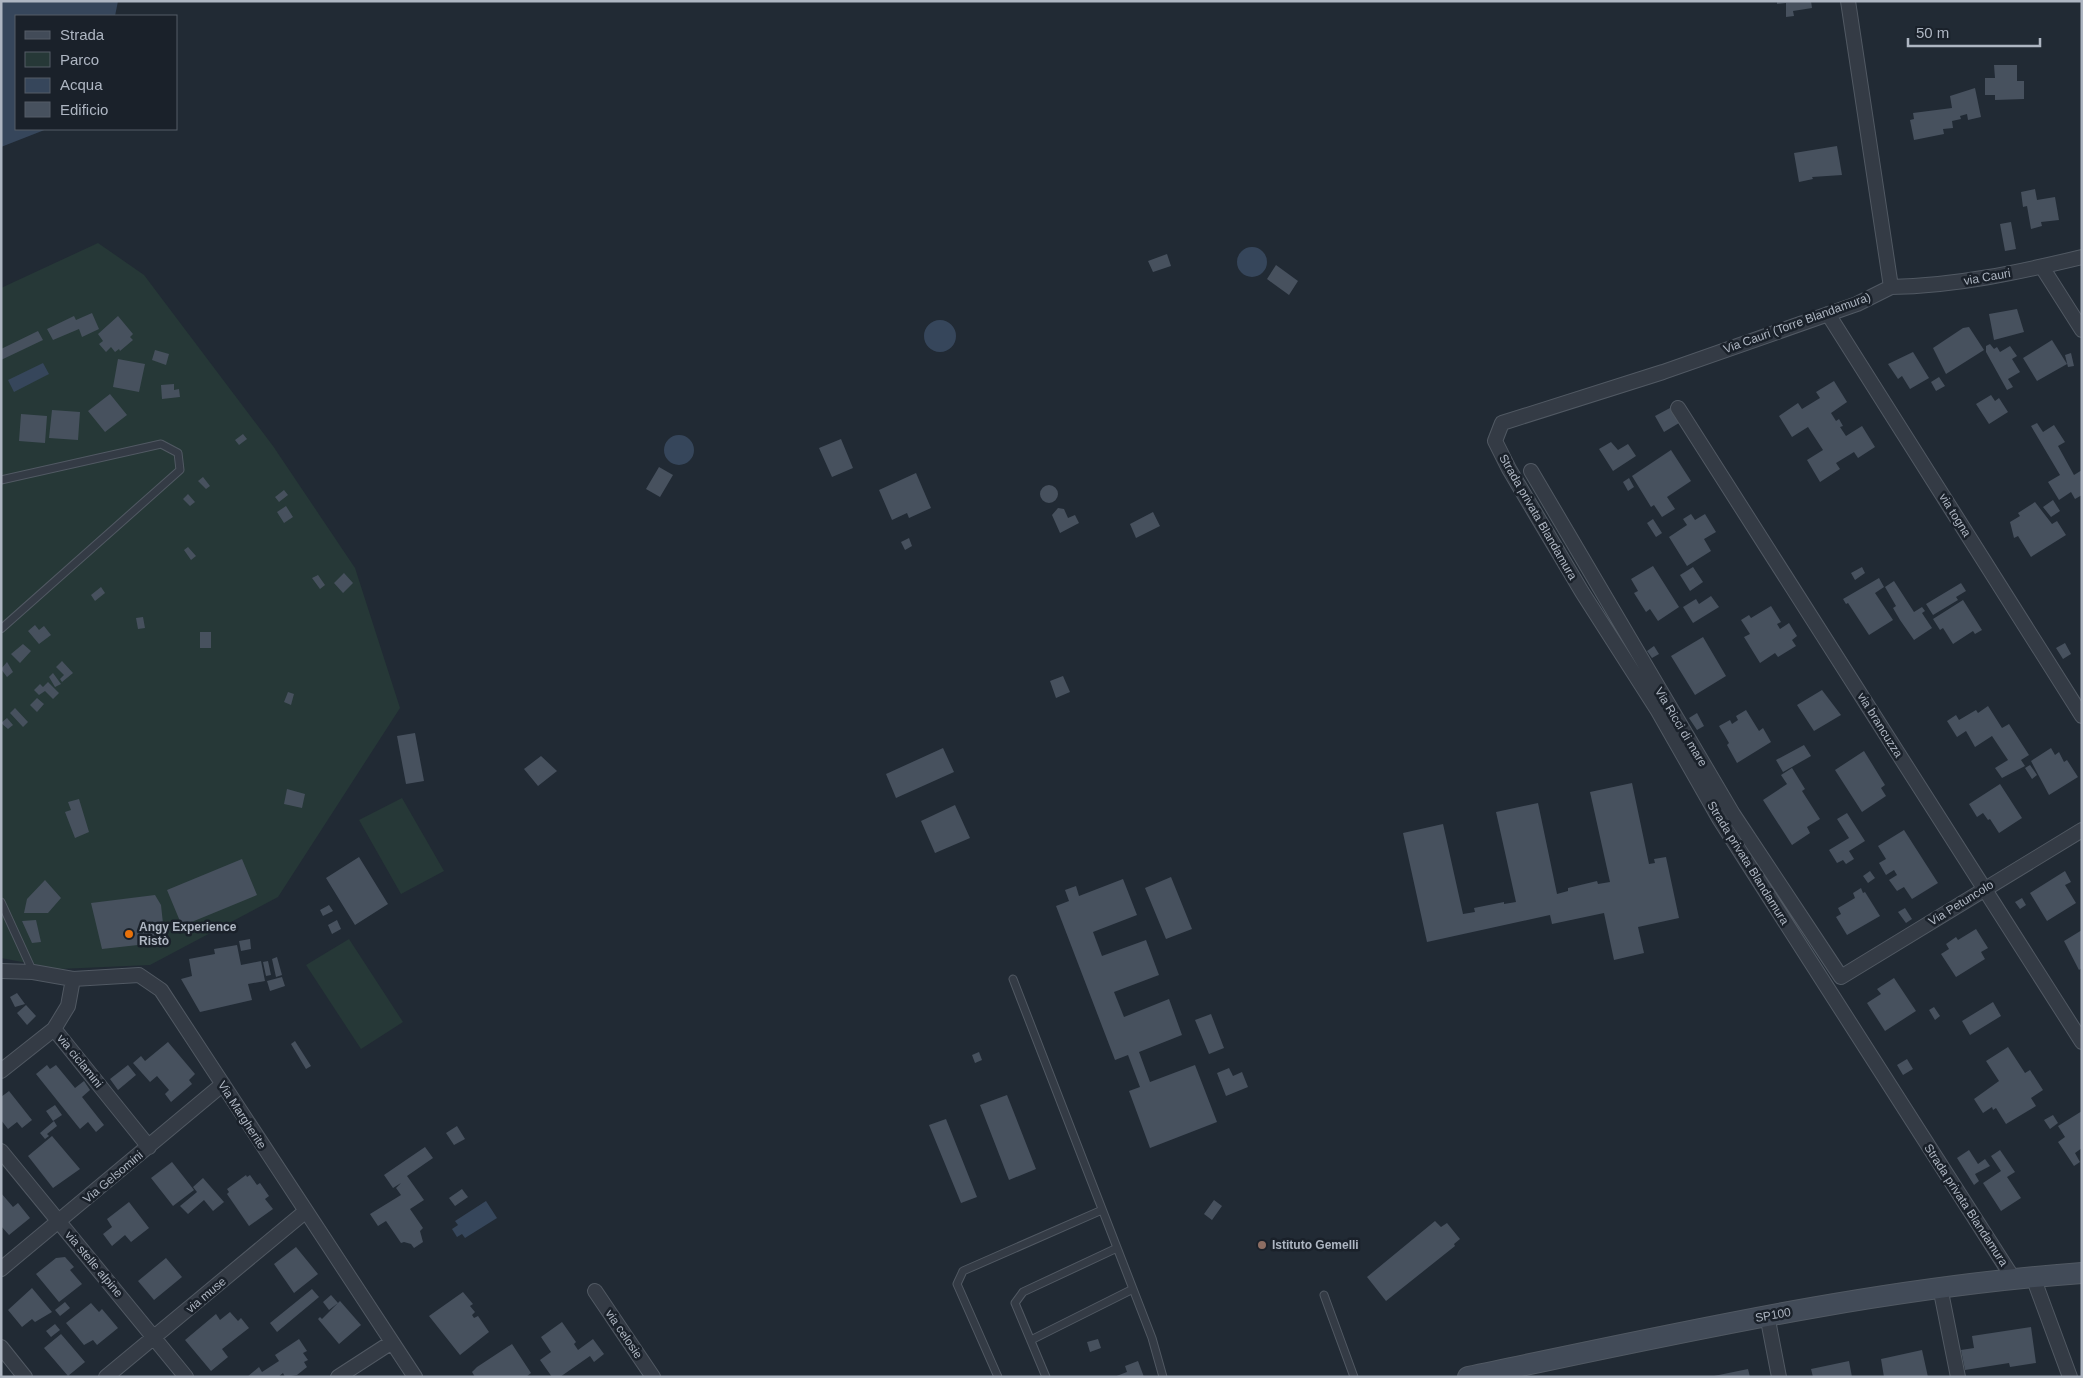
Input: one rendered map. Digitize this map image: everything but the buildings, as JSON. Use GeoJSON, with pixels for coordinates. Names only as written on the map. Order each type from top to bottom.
{"type":"FeatureCollection","features":[{"type":"Feature","properties":{"kind":"main road","name":"SP100"},"geometry":{"type":"LineString","coordinates":[[1468,1377],[1496,1374],[1766,1315],[1940,1287],[2082,1274]]}},
{"type":"Feature","properties":{"kind":"street"},"geometry":{"type":"LineString","coordinates":[[1848,1],[1891,287]]}},
{"type":"Feature","properties":{"kind":"street","name":"via Cauri"},"geometry":{"type":"LineString","coordinates":[[1891,287],[1928,287],[2042,267],[2082,257]]}},
{"type":"Feature","properties":{"kind":"street"},"geometry":{"type":"LineString","coordinates":[[2042,267],[2082,330]]}},
{"type":"Feature","properties":{"kind":"street","name":"Via Cauri (Torre Blandamura)"},"geometry":{"type":"LineString","coordinates":[[1495,440],[1502,423],[1663,372],[1857,304],[1891,287]]}},
{"type":"Feature","properties":{"kind":"street","name":"via togna"},"geometry":{"type":"LineString","coordinates":[[1828,314],[2082,716]]}},
{"type":"Feature","properties":{"kind":"street","name":"via brancuzza"},"geometry":{"type":"LineString","coordinates":[[1678,408],[2082,1042]]}},
{"type":"Feature","properties":{"kind":"street","name":"Strada privata Blandamura"},"geometry":{"type":"LineString","coordinates":[[1495,440],[1509,469],[1582,592],[1663,708],[1720,820],[2023,1278],[2070,1377]]}},
{"type":"Feature","properties":{"kind":"street","name":"Via Ricci di mare"},"geometry":{"type":"LineString","coordinates":[[1531,472],[1663,708],[1841,977]]}},
{"type":"Feature","properties":{"kind":"street"},"geometry":{"type":"LineString","coordinates":[[1720,820],[1733,814]]}},
{"type":"Feature","properties":{"kind":"street","name":"Via Petuncolo"},"geometry":{"type":"LineString","coordinates":[[1841,977],[2082,830]]}},
{"type":"Feature","properties":{"kind":"street","name":"Via Margherite"},"geometry":{"type":"LineString","coordinates":[[1,971],[33,972],[73,979],[140,975],[161,990],[415,1377]]}},
{"type":"Feature","properties":{"kind":"street"},"geometry":{"type":"LineString","coordinates":[[54,1029],[68,1006],[73,979]]}},
{"type":"Feature","properties":{"kind":"street","name":"via ciclamini"},"geometry":{"type":"LineString","coordinates":[[1,1071],[54,1029],[149,1147]]}},
{"type":"Feature","properties":{"kind":"street","name":"Via Gelsomini"},"geometry":{"type":"LineString","coordinates":[[1,1269],[59,1223],[223,1084]]}},
{"type":"Feature","properties":{"kind":"street","name":"via stelle alpine"},"geometry":{"type":"LineString","coordinates":[[1,1151],[186,1377]]}},
{"type":"Feature","properties":{"kind":"street","name":"via muse"},"geometry":{"type":"LineString","coordinates":[[106,1377],[306,1211]]}},
{"type":"Feature","properties":{"kind":"street"},"geometry":{"type":"LineString","coordinates":[[1940,1287],[1958,1377]]}},
{"type":"Feature","properties":{"kind":"street","name":"via celosie"},"geometry":{"type":"LineString","coordinates":[[595,1291],[653,1377]]}},
{"type":"Feature","properties":{"kind":"street"},"geometry":{"type":"LineString","coordinates":[[1766,1315],[1779,1377]]}},
{"type":"Feature","properties":{"kind":"street"},"geometry":{"type":"LineString","coordinates":[[338,1377],[392,1342]]}},
{"type":"Feature","properties":{"kind":"street"},"geometry":{"type":"LineString","coordinates":[[1,1347],[25,1377]]}},
{"type":"Feature","properties":{"kind":"lane"},"geometry":{"type":"LineString","coordinates":[[1,480],[161,444],[178,453],[180,470],[1,629]]}},
{"type":"Feature","properties":{"kind":"lane"},"geometry":{"type":"LineString","coordinates":[[1,902],[33,972]]}},
{"type":"Feature","properties":{"kind":"lane"},"geometry":{"type":"LineString","coordinates":[[1012,979],[1133,1289],[1164,1377]]}},
{"type":"Feature","properties":{"kind":"lane"},"geometry":{"type":"LineString","coordinates":[[998,1377],[957,1284],[963,1271],[1102,1210]]}},
{"type":"Feature","properties":{"kind":"lane"},"geometry":{"type":"LineString","coordinates":[[1046,1377],[1015,1303],[1023,1292],[1116,1248]]}},
{"type":"Feature","properties":{"kind":"lane"},"geometry":{"type":"LineString","coordinates":[[1031,1340],[1133,1289]]}},
{"type":"Feature","properties":{"kind":"lane"},"geometry":{"type":"LineString","coordinates":[[1324,1295],[1354,1377]]}},
{"type":"Feature","properties":{"kind":"green space"},"geometry":{"type":"Polygon","coordinates":[[[98,243],[144,275],[273,446],[355,568],[400,708],[278,897],[150,965],[59,969],[1,958],[1,288],[98,243]]]}},
{"type":"Feature","properties":{"kind":"green space"},"geometry":{"type":"Polygon","coordinates":[[[402,798],[444,871],[401,894],[359,820],[402,798]]]}},
{"type":"Feature","properties":{"kind":"green space"},"geometry":{"type":"Polygon","coordinates":[[[349,939],[403,1022],[361,1049],[306,965],[349,939]]]}},
{"type":"Feature","properties":{"kind":"water"},"geometry":{"type":"Polygon","coordinates":[[[1,1],[118,1],[115,15],[15,15],[15,130],[44,130],[1,147],[1,1]]]}},
{"type":"Feature","properties":{"kind":"water"},"geometry":{"type":"Polygon","coordinates":[[[1252,247],[1263,251],[1267,262],[1263,273],[1252,277],[1241,273],[1237,262],[1241,251],[1252,247]]]}},
{"type":"Feature","properties":{"kind":"water"},"geometry":{"type":"Polygon","coordinates":[[[940,320],[951,325],[956,336],[951,347],[940,352],[929,347],[924,336],[929,325],[940,320]]]}},
{"type":"Feature","properties":{"kind":"water"},"geometry":{"type":"Polygon","coordinates":[[[43,363],[49,374],[14,392],[8,380],[43,363]]]}},
{"type":"Feature","properties":{"kind":"water"},"geometry":{"type":"Polygon","coordinates":[[[679,435],[690,439],[694,450],[690,461],[679,465],[668,461],[664,450],[668,439],[679,435]]]}},
{"type":"Feature","properties":{"kind":"water"},"geometry":{"type":"Polygon","coordinates":[[[486,1201],[497,1218],[465,1238],[462,1234],[457,1237],[452,1229],[458,1225],[455,1221],[486,1201]]]}},
{"type":"Feature","properties":{"kind":"place","name":"Angy Experience Ristò"},"geometry":{"type":"Point","coordinates":[129,934]}},
{"type":"Feature","properties":{"kind":"place","name":"Istituto Gemelli"},"geometry":{"type":"Point","coordinates":[1262,1245]}}]}
